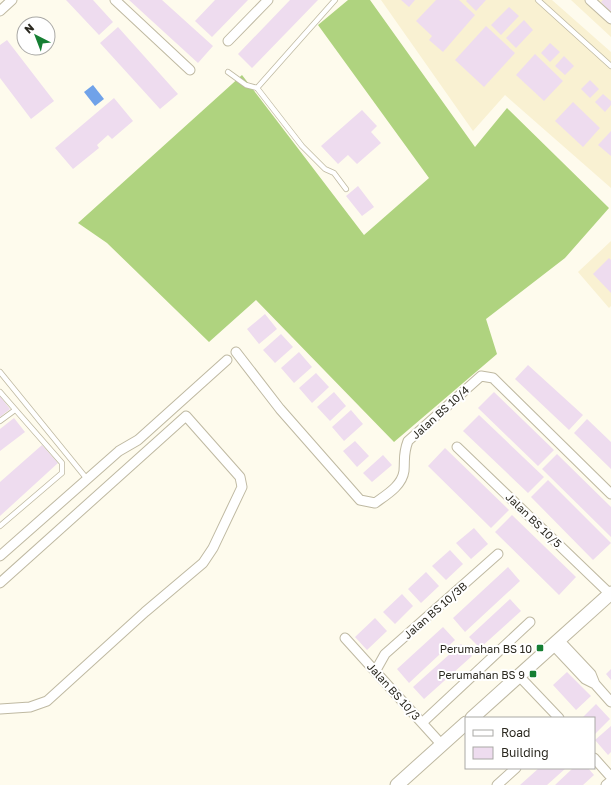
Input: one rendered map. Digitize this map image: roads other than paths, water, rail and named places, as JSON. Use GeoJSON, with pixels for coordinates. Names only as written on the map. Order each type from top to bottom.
{"type":"FeatureCollection","features":[{"type":"Feature","properties":{"kind":"street"},"geometry":{"type":"LineString","coordinates":[[0,11],[12,0]]}},
{"type":"Feature","properties":{"kind":"street"},"geometry":{"type":"LineString","coordinates":[[115,0],[190,70]]}},
{"type":"Feature","properties":{"kind":"street"},"geometry":{"type":"LineString","coordinates":[[228,41],[268,0]]}},
{"type":"Feature","properties":{"kind":"street"},"geometry":{"type":"LineString","coordinates":[[594,1],[611,19]]}},
{"type":"Feature","properties":{"kind":"street","name":"Jalan BS 10/4"},"geometry":{"type":"LineString","coordinates":[[236,352],[280,408],[360,500],[375,503],[397,487],[404,473],[403,453],[408,441],[481,376],[493,378],[611,494]]}},
{"type":"Feature","properties":{"kind":"street"},"geometry":{"type":"LineString","coordinates":[[0,556],[119,451],[138,440],[227,360]]}},
{"type":"Feature","properties":{"kind":"street"},"geometry":{"type":"LineString","coordinates":[[0,583],[186,416],[240,477],[242,487],[213,548],[204,563],[145,612],[47,701],[30,707],[0,709]]}},
{"type":"Feature","properties":{"kind":"street","name":"Jalan BS 10/5"},"geometry":{"type":"LineString","coordinates":[[457,447],[610,593]]}},
{"type":"Feature","properties":{"kind":"street","name":"Jalan BS 10/3B"},"geometry":{"type":"LineString","coordinates":[[376,670],[385,654],[498,554]]}},
{"type":"Feature","properties":{"kind":"street"},"geometry":{"type":"LineString","coordinates":[[473,717],[610,593]]}},
{"type":"Feature","properties":{"kind":"street"},"geometry":{"type":"LineString","coordinates":[[423,722],[530,622]]}},
{"type":"Feature","properties":{"kind":"street","name":"Jalan BS 10/3"},"geometry":{"type":"LineString","coordinates":[[345,638],[376,670],[389,688],[423,722],[442,745]]}},
{"type":"Feature","properties":{"kind":"street"},"geometry":{"type":"LineString","coordinates":[[556,643],[591,674],[595,684],[611,702]]}},
{"type":"Feature","properties":{"kind":"street"},"geometry":{"type":"LineString","coordinates":[[519,676],[558,717]]}},
{"type":"Feature","properties":{"kind":"street"},"geometry":{"type":"LineString","coordinates":[[397,785],[465,724]]}},
{"type":"Feature","properties":{"kind":"street"},"geometry":{"type":"LineString","coordinates":[[595,759],[611,777]]}},
{"type":"Feature","properties":{"kind":"street"},"geometry":{"type":"LineString","coordinates":[[497,785],[515,769]]}},
{"type":"Feature","properties":{"kind":"street"},"geometry":{"type":"LineString","coordinates":[[606,785],[611,781]]}},
{"type":"Feature","properties":{"kind":"lane"},"geometry":{"type":"LineString","coordinates":[[257,88],[335,0]]}},
{"type":"Feature","properties":{"kind":"lane"},"geometry":{"type":"LineString","coordinates":[[538,0],[611,66]]}},
{"type":"Feature","properties":{"kind":"lane"},"geometry":{"type":"LineString","coordinates":[[228,72],[246,85],[257,88],[302,146],[325,169],[334,173],[346,189]]}},
{"type":"Feature","properties":{"kind":"lane"},"geometry":{"type":"LineString","coordinates":[[0,372],[88,479]]}},
{"type":"Feature","properties":{"kind":"lane"},"geometry":{"type":"LineString","coordinates":[[0,392],[62,463],[62,473],[0,526]]}},
{"type":"Feature","properties":{"kind":"lane"},"geometry":{"type":"LineString","coordinates":[[0,422],[15,410]]}},
{"type":"Feature","properties":{"kind":"water"},"geometry":{"type":"Polygon","coordinates":[[[93,85],[104,99],[95,106],[84,92],[93,85]]]}},
{"type":"Feature","properties":{"kind":"place","name":"Perumahan BS 10"},"geometry":{"type":"Point","coordinates":[540,648]}},
{"type":"Feature","properties":{"kind":"place","name":"Perumahan BS 9"},"geometry":{"type":"Point","coordinates":[533,674]}}]}
